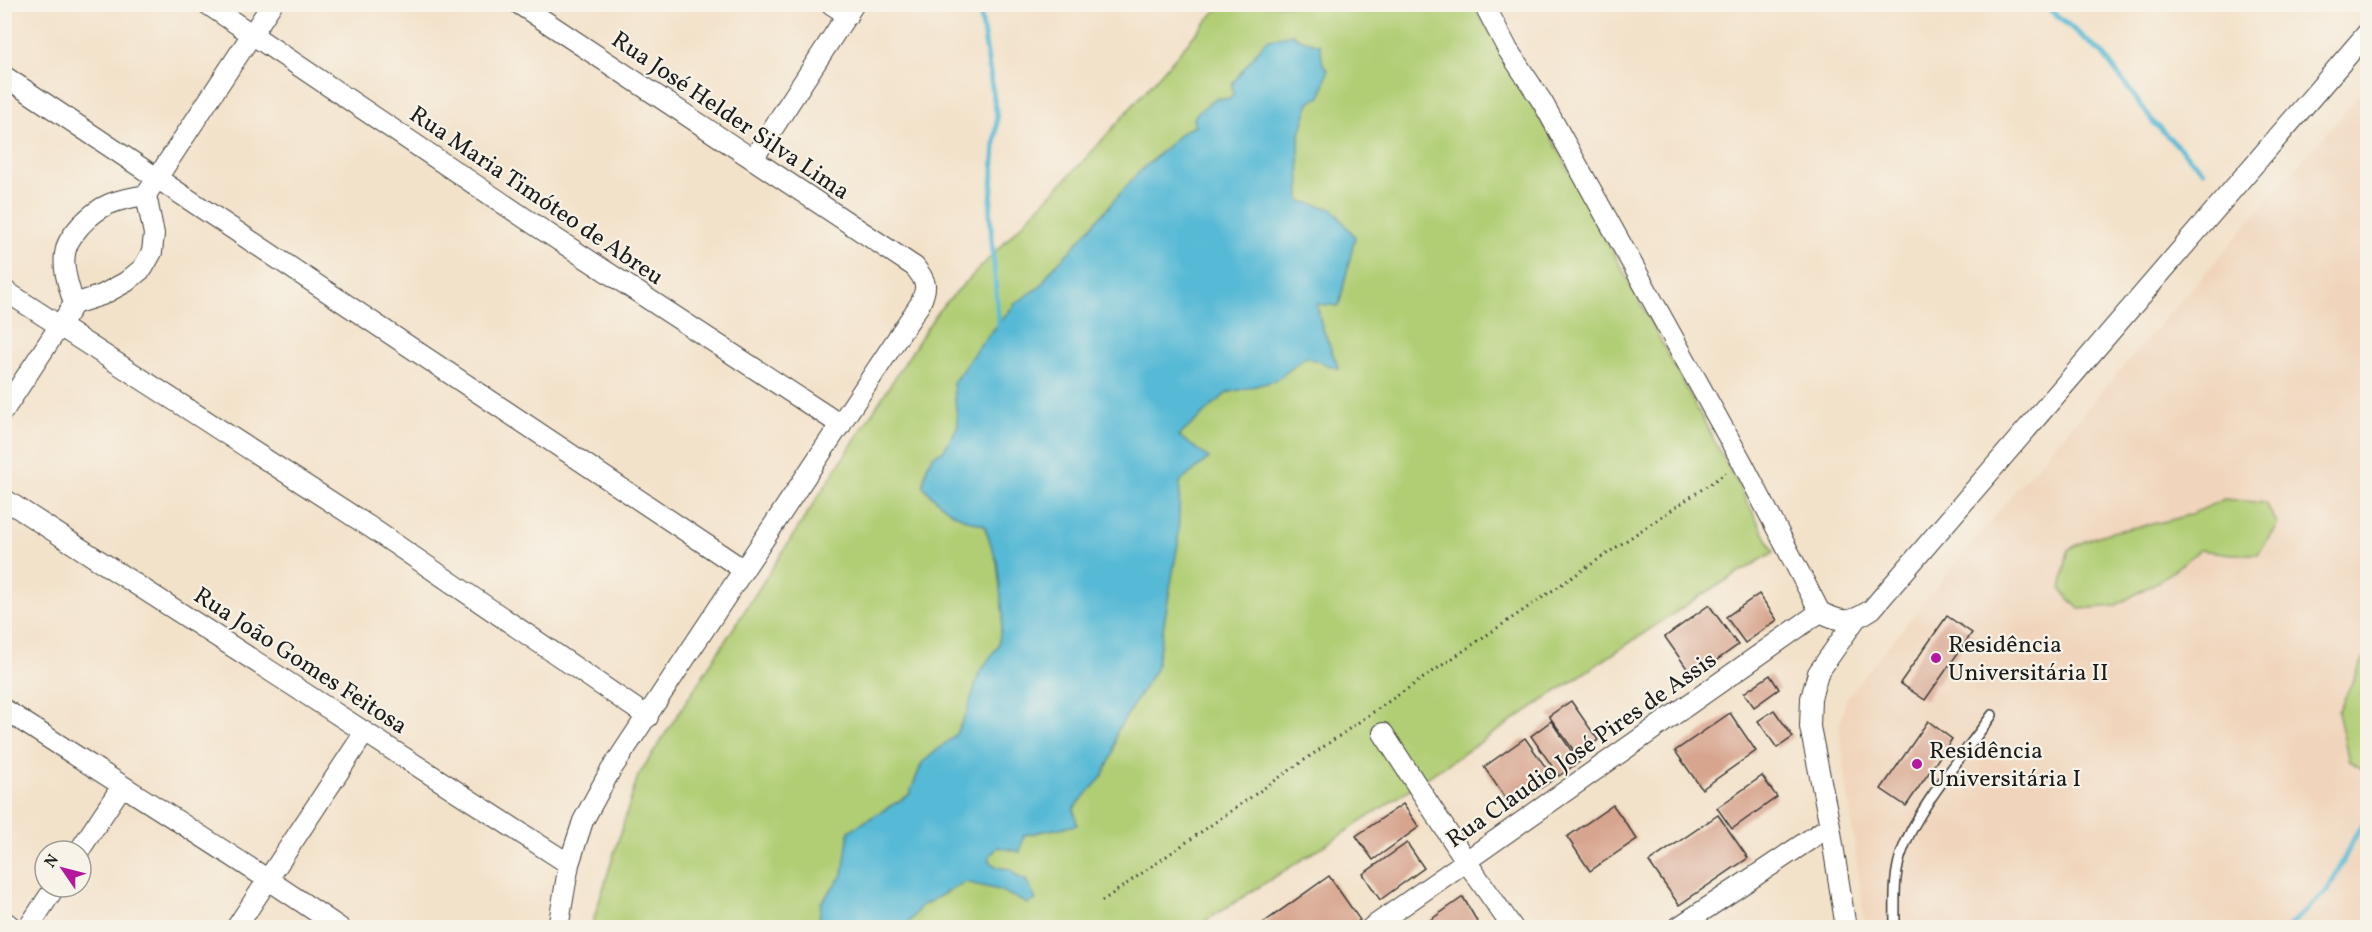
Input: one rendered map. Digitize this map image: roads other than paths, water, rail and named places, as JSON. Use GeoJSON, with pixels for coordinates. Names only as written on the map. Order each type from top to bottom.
{"type":"FeatureCollection","features":[{"type":"Feature","properties":{"kind":"street","name":"Rua Maria Timóteo de Abreu"},"geometry":{"type":"LineString","coordinates":[[207,4],[522,217],[841,425]]}},
{"type":"Feature","properties":{"kind":"street"},"geometry":{"type":"LineString","coordinates":[[74,304],[66,273],[66,249],[74,232],[95,210],[116,200],[146,195],[272,4]]}},
{"type":"Feature","properties":{"kind":"street","name":"Rua José Helder Silva Lima"},"geometry":{"type":"LineString","coordinates":[[519,4],[915,267],[925,279],[926,291],[920,304],[841,425]]}},
{"type":"Feature","properties":{"kind":"street"},"geometry":{"type":"LineString","coordinates":[[753,159],[851,10],[831,4]]}},
{"type":"Feature","properties":{"kind":"street"},"geometry":{"type":"LineString","coordinates":[[1484,4],[1508,50],[1544,103],[1742,462],[1820,612],[1837,621],[1856,620]]}},
{"type":"Feature","properties":{"kind":"street"},"geometry":{"type":"LineString","coordinates":[[1846,927],[1830,826],[1810,727],[1811,698],[1818,673],[1856,620],[1872,609],[2367,32]]}},
{"type":"Feature","properties":{"kind":"street"},"geometry":{"type":"LineString","coordinates":[[4,76],[159,177],[744,570]]}},
{"type":"Feature","properties":{"kind":"street"},"geometry":{"type":"LineString","coordinates":[[4,410],[74,304],[102,295],[126,282],[143,268],[152,252],[154,234],[146,195]]}},
{"type":"Feature","properties":{"kind":"street"},"geometry":{"type":"LineString","coordinates":[[4,290],[370,528],[648,717]]}},
{"type":"Feature","properties":{"kind":"street"},"geometry":{"type":"LineString","coordinates":[[558,927],[569,864],[583,821],[609,773],[841,425]]}},
{"type":"Feature","properties":{"kind":"street","name":"Rua João Gomes Feitosa"},"geometry":{"type":"LineString","coordinates":[[4,499],[569,864]]}},
{"type":"Feature","properties":{"kind":"street","name":"Rua Claudio José Pires de Assis"},"geometry":{"type":"LineString","coordinates":[[1371,927],[1820,612]]}},
{"type":"Feature","properties":{"kind":"street"},"geometry":{"type":"LineString","coordinates":[[4,709],[269,878],[340,927]]}},
{"type":"Feature","properties":{"kind":"street"},"geometry":{"type":"LineString","coordinates":[[236,927],[365,732]]}},
{"type":"Feature","properties":{"kind":"street"},"geometry":{"type":"LineString","coordinates":[[1383,734],[1466,861],[1513,927]]}},
{"type":"Feature","properties":{"kind":"street"},"geometry":{"type":"LineString","coordinates":[[87,839],[122,786]]}},
{"type":"Feature","properties":{"kind":"street"},"geometry":{"type":"LineString","coordinates":[[1677,927],[1830,826]]}},
{"type":"Feature","properties":{"kind":"street"},"geometry":{"type":"LineString","coordinates":[[28,927],[47,899]]}},
{"type":"Feature","properties":{"kind":"street"},"geometry":{"type":"LineString","coordinates":[[4,921],[13,927]]}},
{"type":"Feature","properties":{"kind":"lane"},"geometry":{"type":"LineString","coordinates":[[1895,927],[1896,885],[1902,850],[1921,814],[1992,715]]}},
{"type":"Feature","properties":{"kind":"water"},"geometry":{"type":"Polygon","coordinates":[[[1292,34],[1320,45],[1323,64],[1328,70],[1321,97],[1309,102],[1299,138],[1300,201],[1333,209],[1355,237],[1339,306],[1317,304],[1321,324],[1339,369],[1306,357],[1275,381],[1227,393],[1179,436],[1209,458],[1180,482],[1178,544],[1156,669],[1117,731],[1113,754],[1102,777],[1074,808],[1077,825],[1024,835],[1020,852],[998,847],[989,857],[995,865],[1011,869],[1018,877],[1026,880],[1036,900],[1028,904],[999,890],[965,882],[920,907],[906,927],[818,927],[821,903],[843,874],[849,831],[909,795],[922,763],[955,735],[967,712],[979,673],[998,646],[1003,616],[997,562],[984,525],[950,511],[923,486],[927,466],[933,456],[944,450],[958,426],[953,383],[977,349],[1016,303],[1041,286],[1050,271],[1136,175],[1185,130],[1195,126],[1193,119],[1198,112],[1216,98],[1230,99],[1233,94],[1232,84],[1266,40],[1292,34]]]}},
{"type":"Feature","properties":{"kind":"waterway"},"geometry":{"type":"LineString","coordinates":[[979,4],[997,118],[990,214],[999,330]]}},
{"type":"Feature","properties":{"kind":"waterway"},"geometry":{"type":"LineString","coordinates":[[2043,4],[2103,54],[2154,123],[2203,171]]}},
{"type":"Feature","properties":{"kind":"waterway"},"geometry":{"type":"LineString","coordinates":[[2287,928],[2328,890],[2359,829],[2368,821]]}},
{"type":"Feature","properties":{"kind":"place","name":"Residência Universitária II"},"geometry":{"type":"Point","coordinates":[1936,658]}},
{"type":"Feature","properties":{"kind":"place","name":"Residência Universitária I"},"geometry":{"type":"Point","coordinates":[1917,764]}}]}
